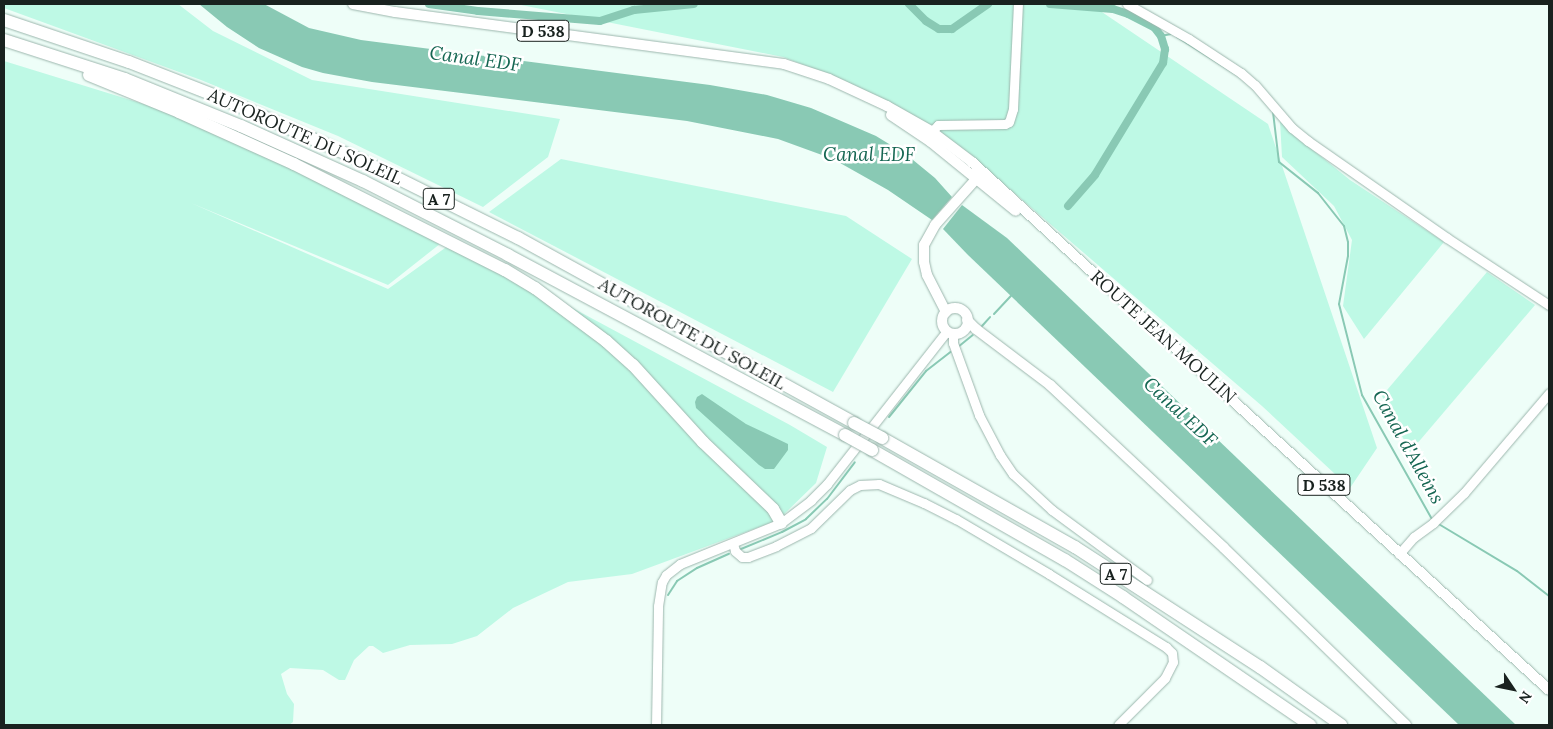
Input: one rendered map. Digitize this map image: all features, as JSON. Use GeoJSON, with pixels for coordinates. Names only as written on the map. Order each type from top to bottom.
{"type":"FeatureCollection","features":[{"type":"Feature","properties":{"kind":"highway","name":"AUTOROUTE DU SOLEIL"},"geometry":{"type":"LineString","coordinates":[[4,20],[119,58],[226,100],[371,165],[518,238],[882,438],[1075,547],[1260,666],[1340,725]]}},
{"type":"Feature","properties":{"kind":"highway","name":"AUTOROUTE DU SOLEIL"},"geometry":{"type":"LineString","coordinates":[[4,40],[125,79],[232,122],[363,181],[508,254],[845,435],[1065,560],[1131,602],[1310,725]]}},
{"type":"Feature","properties":{"kind":"highway"},"geometry":{"type":"LineString","coordinates":[[27,46],[37,57],[154,101],[285,160],[505,270],[535,288],[606,341],[633,365],[703,442],[773,509],[781,522]]}},
{"type":"Feature","properties":{"kind":"main road","name":"ROUTE JEAN MOULIN"},"geometry":{"type":"LineString","coordinates":[[353,4],[396,12],[784,64],[829,79],[887,106],[930,136],[1014,201],[1098,280],[1549,690]]}},
{"type":"Feature","properties":{"kind":"main road","name":"ROUTE JEAN MOULIN"},"geometry":{"type":"LineString","coordinates":[[734,56],[830,86],[888,113],[930,136]]}},
{"type":"Feature","properties":{"kind":"main road"},"geometry":{"type":"LineString","coordinates":[[946,312],[934,291],[924,262],[924,245],[935,225],[959,197],[974,171]]}},
{"type":"Feature","properties":{"kind":"main road","name":"D 538"},"geometry":{"type":"LineString","coordinates":[[974,171],[1098,280]]}},
{"type":"Feature","properties":{"kind":"main road"},"geometry":{"type":"LineString","coordinates":[[957,309],[964,313],[966,324],[960,333],[950,333],[942,322],[946,312],[957,309]]}},
{"type":"Feature","properties":{"kind":"main road"},"geometry":{"type":"LineString","coordinates":[[966,324],[976,329],[1050,385],[1224,548],[1406,725]]}},
{"type":"Feature","properties":{"kind":"street"},"geometry":{"type":"LineString","coordinates":[[930,136],[938,126],[1005,124],[1009,122],[1013,109],[1018,4]]}},
{"type":"Feature","properties":{"kind":"street"},"geometry":{"type":"LineString","coordinates":[[1127,4],[1190,39],[1235,69],[1256,85],[1292,128],[1308,141],[1447,238],[1549,305]]}},
{"type":"Feature","properties":{"kind":"street"},"geometry":{"type":"LineString","coordinates":[[656,725],[658,606],[662,582],[669,571],[680,564],[781,522],[811,500],[827,484],[950,333],[979,415],[996,448],[1013,474],[1037,499],[1147,580]]}},
{"type":"Feature","properties":{"kind":"street"},"geometry":{"type":"LineString","coordinates":[[1400,554],[1414,537],[1464,493],[1549,393]]}},
{"type":"Feature","properties":{"kind":"street"},"geometry":{"type":"LineString","coordinates":[[733,543],[735,551],[742,558],[748,558],[776,546],[811,528],[850,490],[860,485],[879,484],[924,503],[956,519],[1049,574],[1166,647],[1172,653],[1173,662],[1165,678],[1118,725]]}},
{"type":"Feature","properties":{"kind":"shaded area"},"geometry":{"type":"Polygon","coordinates":[[[4,4],[178,4],[213,31],[312,80],[560,119],[548,157],[483,207],[338,136],[201,80],[4,8],[4,4]]]}},
{"type":"Feature","properties":{"kind":"shaded area"},"geometry":{"type":"Polygon","coordinates":[[[516,4],[1090,4],[1268,124],[1377,448],[1350,488],[1262,406],[992,174],[904,110],[843,80],[783,57],[516,4]]]}},
{"type":"Feature","properties":{"kind":"shaded area"},"geometry":{"type":"Polygon","coordinates":[[[4,61],[189,118],[450,236],[388,285],[191,203],[388,289],[452,243],[790,425],[827,447],[816,483],[778,520],[632,574],[568,582],[513,608],[477,636],[452,644],[410,645],[383,653],[373,646],[369,646],[354,660],[345,680],[339,680],[323,670],[290,668],[281,674],[287,694],[294,704],[293,722],[289,725],[4,725],[4,61]]]}},
{"type":"Feature","properties":{"kind":"shaded area"},"geometry":{"type":"Polygon","coordinates":[[[1280,121],[1350,180],[1444,242],[1364,339],[1343,306],[1352,240],[1334,206],[1282,157],[1280,121]]]}},
{"type":"Feature","properties":{"kind":"shaded area"},"geometry":{"type":"Polygon","coordinates":[[[561,159],[846,216],[912,259],[833,392],[489,212],[561,159]]]}},
{"type":"Feature","properties":{"kind":"shaded area"},"geometry":{"type":"Polygon","coordinates":[[[1487,272],[1535,305],[1410,452],[1382,396],[1487,272]]]}},
{"type":"Feature","properties":{"kind":"water","name":"Canal EDF"},"geometry":{"type":"Polygon","coordinates":[[[199,4],[264,4],[309,28],[361,40],[710,85],[767,95],[811,108],[876,136],[907,155],[935,178],[952,197],[932,220],[888,190],[833,159],[778,139],[687,121],[372,82],[323,73],[302,67],[259,48],[227,27],[199,4]]]}},
{"type":"Feature","properties":{"kind":"water","name":"Canal EDF"},"geometry":{"type":"Polygon","coordinates":[[[962,205],[1007,238],[1516,725],[1459,725],[943,229],[962,205]]]}},
{"type":"Feature","properties":{"kind":"water"},"geometry":{"type":"Polygon","coordinates":[[[702,394],[746,424],[788,444],[788,450],[774,469],[765,469],[759,465],[696,408],[695,402],[697,397],[702,394]]]}},
{"type":"Feature","properties":{"kind":"waterway"},"geometry":{"type":"LineString","coordinates":[[429,4],[478,11],[600,21],[634,10],[694,4]]}},
{"type":"Feature","properties":{"kind":"waterway"},"geometry":{"type":"LineString","coordinates":[[909,4],[926,21],[939,29],[952,29],[988,4]]}},
{"type":"Feature","properties":{"kind":"waterway"},"geometry":{"type":"LineString","coordinates":[[1050,4],[1113,9],[1128,14],[1154,27],[1161,36],[1165,49],[1163,63],[1095,175],[1068,206]]}},
{"type":"Feature","properties":{"kind":"waterway","name":"Canal d'Alleins"},"geometry":{"type":"LineString","coordinates":[[1161,36],[1171,34]]}},
{"type":"Feature","properties":{"kind":"waterway","name":"Canal d'Alleins"},"geometry":{"type":"LineString","coordinates":[[1177,37],[1237,75]]}},
{"type":"Feature","properties":{"kind":"waterway","name":"Canal d'Alleins"},"geometry":{"type":"LineString","coordinates":[[1273,112],[1279,162],[1318,193],[1344,226],[1348,242],[1348,256],[1339,304],[1362,395],[1432,519]]}},
{"type":"Feature","properties":{"kind":"waterway"},"geometry":{"type":"LineString","coordinates":[[994,314],[1011,296]]}},
{"type":"Feature","properties":{"kind":"waterway"},"geometry":{"type":"LineString","coordinates":[[982,326],[990,317]]}},
{"type":"Feature","properties":{"kind":"waterway"},"geometry":{"type":"LineString","coordinates":[[958,347],[973,335]]}},
{"type":"Feature","properties":{"kind":"waterway"},"geometry":{"type":"LineString","coordinates":[[889,417],[926,371],[950,352]]}},
{"type":"Feature","properties":{"kind":"waterway"},"geometry":{"type":"LineString","coordinates":[[741,549],[782,532],[806,519],[827,499],[855,462]]}},
{"type":"Feature","properties":{"kind":"waterway","name":"Canal d'Alleins"},"geometry":{"type":"LineString","coordinates":[[1437,523],[1517,571],[1549,596]]}},
{"type":"Feature","properties":{"kind":"waterway"},"geometry":{"type":"LineString","coordinates":[[668,595],[677,581],[697,568],[729,554]]}}]}
